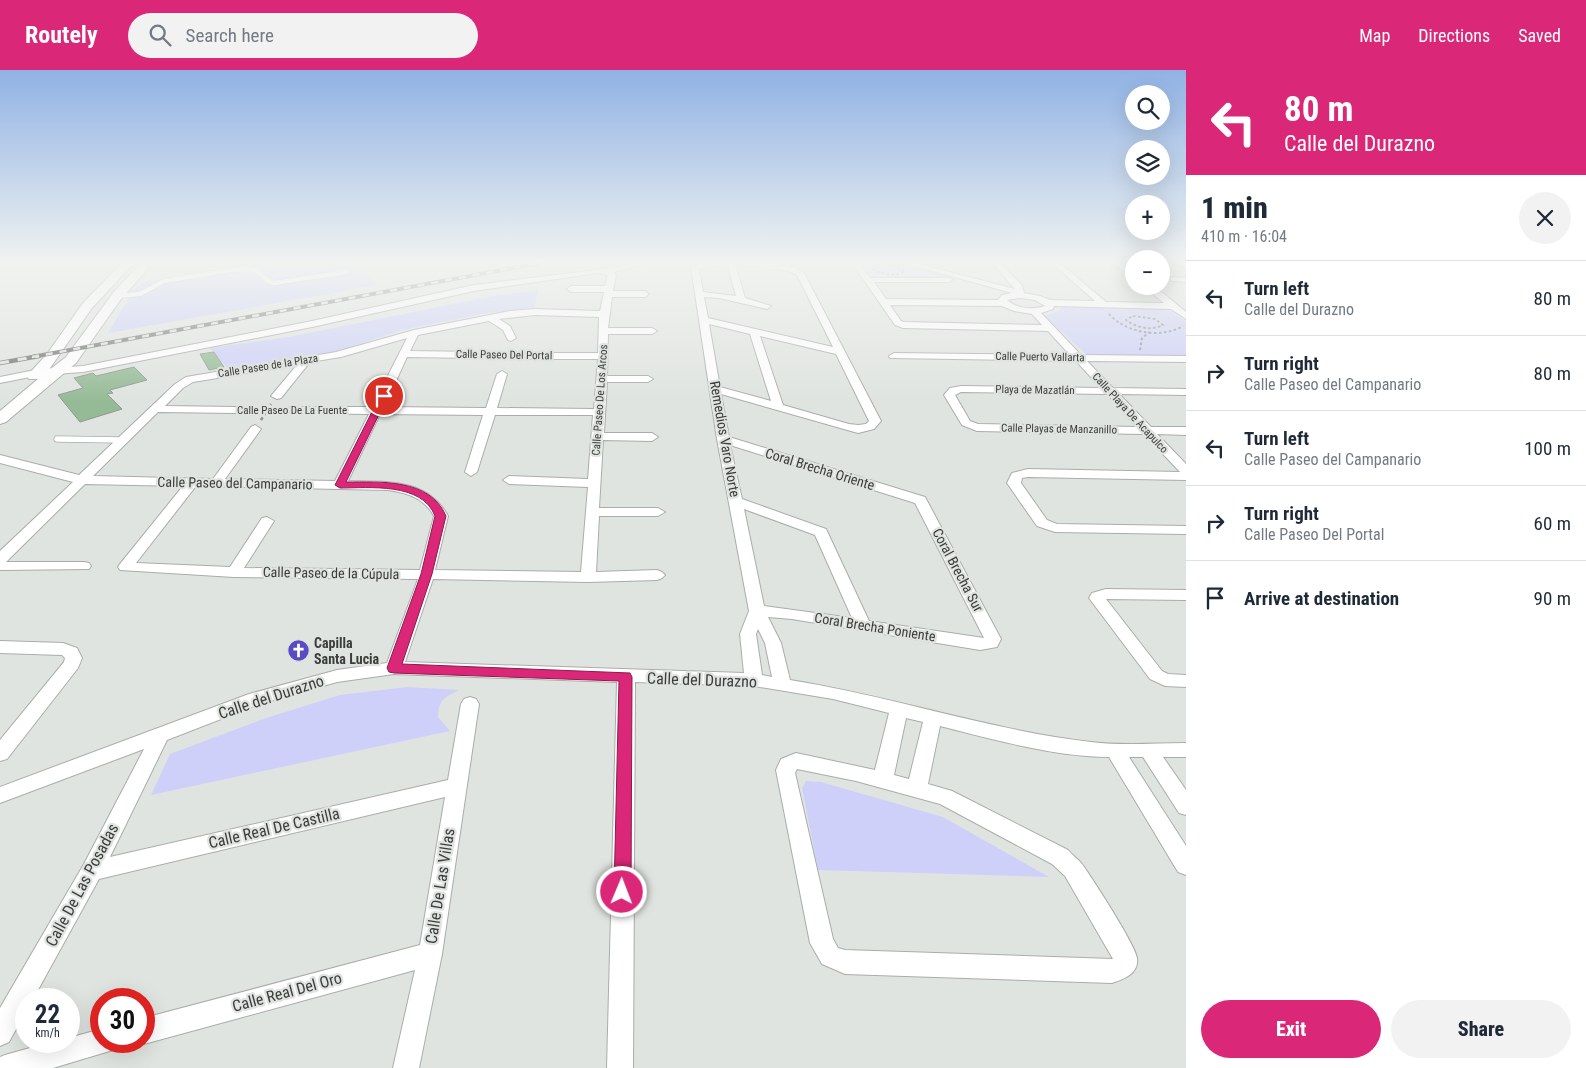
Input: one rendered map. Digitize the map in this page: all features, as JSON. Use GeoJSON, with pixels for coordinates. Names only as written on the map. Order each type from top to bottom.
{"type":"FeatureCollection","features":[{"type":"Feature","properties":{"kind":"main road"},"geometry":{"type":"LineString","coordinates":[[0,419],[50,366],[76,320],[85,310]]}},
{"type":"Feature","properties":{"kind":"main road"},"geometry":{"type":"LineString","coordinates":[[0,402],[50,366],[74,356],[108,310]]}},
{"type":"Feature","properties":{"kind":"street"},"geometry":{"type":"LineString","coordinates":[[0,380],[50,366],[83,369],[377,310]]}},
{"type":"Feature","properties":{"kind":"street","name":"Calle Paseo De Los Arcos"},"geometry":{"type":"LineString","coordinates":[[588,577],[604,356],[605,310]]}},
{"type":"Feature","properties":{"kind":"street","name":"Remedios Varo Norte"},"geometry":{"type":"LineString","coordinates":[[701,310],[723,439],[757,611],[773,643],[782,684]]}},
{"type":"Feature","properties":{"kind":"street"},"geometry":{"type":"LineString","coordinates":[[716,389],[847,427],[858,429],[870,427],[875,421],[819,310]]}},
{"type":"Feature","properties":{"kind":"street"},"geometry":{"type":"LineString","coordinates":[[890,310],[898,323],[916,327],[1049,328]]}},
{"type":"Feature","properties":{"kind":"street"},"geometry":{"type":"LineString","coordinates":[[1026,310],[1045,310]]}},
{"type":"Feature","properties":{"kind":"street","name":"Calle Playa De Acapulco"},"geometry":{"type":"LineString","coordinates":[[1034,311],[1186,471]]}},
{"type":"Feature","properties":{"kind":"street","name":"Calle Paseo de la Plaza"},"geometry":{"type":"LineString","coordinates":[[0,559],[179,386],[190,379],[305,362],[350,352],[414,333],[491,318],[535,312],[604,314]]}},
{"type":"Feature","properties":{"kind":"street"},"geometry":{"type":"LineString","coordinates":[[491,318],[504,325],[508,330],[510,338]]}},
{"type":"Feature","properties":{"kind":"street"},"geometry":{"type":"LineString","coordinates":[[703,320],[840,352]]}},
{"type":"Feature","properties":{"kind":"street"},"geometry":{"type":"LineString","coordinates":[[604,331],[652,331]]}},
{"type":"Feature","properties":{"kind":"street"},"geometry":{"type":"LineString","coordinates":[[754,332],[778,407]]}},
{"type":"Feature","properties":{"kind":"street"},"geometry":{"type":"LineString","coordinates":[[340,485],[414,333]]}},
{"type":"Feature","properties":{"kind":"street","name":"Calle Paseo Del Portal"},"geometry":{"type":"LineString","coordinates":[[405,354],[476,355]]}},
{"type":"Feature","properties":{"kind":"street","name":"Calle Paseo Del Portal"},"geometry":{"type":"LineString","coordinates":[[527,356],[604,356]]}},
{"type":"Feature","properties":{"kind":"street","name":"Calle Puerto Vallarta"},"geometry":{"type":"LineString","coordinates":[[894,356],[1078,357],[1186,360]]}},
{"type":"Feature","properties":{"kind":"street"},"geometry":{"type":"LineString","coordinates":[[277,396],[305,362]]}},
{"type":"Feature","properties":{"kind":"street"},"geometry":{"type":"LineString","coordinates":[[471,472],[502,374]]}},
{"type":"Feature","properties":{"kind":"street"},"geometry":{"type":"LineString","coordinates":[[602,379],[648,379]]}},
{"type":"Feature","properties":{"kind":"street","name":"Playa de Mazatlán"},"geometry":{"type":"LineString","coordinates":[[962,389],[1186,392]]}},
{"type":"Feature","properties":{"kind":"street","name":"Calle Playas de Manzanillo"},"geometry":{"type":"LineString","coordinates":[[962,389],[954,390],[948,395],[966,423],[978,427],[1186,431]]}},
{"type":"Feature","properties":{"kind":"street","name":"Calle Paseo De La Fuente"},"geometry":{"type":"LineString","coordinates":[[155,409],[235,410]]}},
{"type":"Feature","properties":{"kind":"street","name":"Calle Paseo De La Fuente"},"geometry":{"type":"LineString","coordinates":[[290,410],[599,412]]}},
{"type":"Feature","properties":{"kind":"street"},"geometry":{"type":"LineString","coordinates":[[216,483],[256,429]]}},
{"type":"Feature","properties":{"kind":"street"},"geometry":{"type":"LineString","coordinates":[[598,436],[652,437]]}},
{"type":"Feature","properties":{"kind":"street","name":"Coral Brecha Oriente"},"geometry":{"type":"LineString","coordinates":[[723,439],[917,498]]}},
{"type":"Feature","properties":{"kind":"street"},"geometry":{"type":"LineString","coordinates":[[0,460],[39,470]]}},
{"type":"Feature","properties":{"kind":"street"},"geometry":{"type":"LineString","coordinates":[[0,470],[39,470]]}},
{"type":"Feature","properties":{"kind":"street","name":"Calle Paseo del Campanario"},"geometry":{"type":"LineString","coordinates":[[39,470],[82,480],[388,486],[408,489],[422,494],[437,506],[440,516],[427,574],[394,668]]}},
{"type":"Feature","properties":{"kind":"street","name":"Calle Playa De Acapulco"},"geometry":{"type":"LineString","coordinates":[[1186,476],[1028,473],[1017,476],[1014,483],[1042,523],[1064,530],[1186,530]]}},
{"type":"Feature","properties":{"kind":"street"},"geometry":{"type":"LineString","coordinates":[[510,480],[594,483]]}},
{"type":"Feature","properties":{"kind":"street","name":"Calle Paseo de la Cúpula"},"geometry":{"type":"LineString","coordinates":[[192,483],[125,567],[234,572],[588,577],[657,575]]}},
{"type":"Feature","properties":{"kind":"street","name":"Coral Brecha Sur"},"geometry":{"type":"LineString","coordinates":[[917,498],[921,502],[993,636],[991,643]]}},
{"type":"Feature","properties":{"kind":"street"},"geometry":{"type":"LineString","coordinates":[[735,501],[821,532],[863,625]]}},
{"type":"Feature","properties":{"kind":"street"},"geometry":{"type":"LineString","coordinates":[[593,512],[658,512]]}},
{"type":"Feature","properties":{"kind":"street"},"geometry":{"type":"LineString","coordinates":[[234,572],[267,521]]}},
{"type":"Feature","properties":{"kind":"street"},"geometry":{"type":"LineString","coordinates":[[0,566],[84,566]]}},
{"type":"Feature","properties":{"kind":"street"},"geometry":{"type":"LineString","coordinates":[[1186,596],[1098,596],[1098,601],[1156,675],[1165,680],[1186,681]]}},
{"type":"Feature","properties":{"kind":"street"},"geometry":{"type":"LineString","coordinates":[[754,680],[748,634],[757,611]]}},
{"type":"Feature","properties":{"kind":"street","name":"Coral Brecha Poniente"},"geometry":{"type":"LineString","coordinates":[[757,611],[792,614],[980,644],[991,643]]}},
{"type":"Feature","properties":{"kind":"street"},"geometry":{"type":"LineString","coordinates":[[0,647],[63,649],[70,650],[74,654],[72,664],[0,754]]}},
{"type":"Feature","properties":{"kind":"street","name":"Calle del Durazno"},"geometry":{"type":"LineString","coordinates":[[0,795],[255,699],[337,676],[394,668],[754,680],[834,693],[1014,737],[1093,750],[1186,750]]}},
{"type":"Feature","properties":{"kind":"street"},"geometry":{"type":"LineString","coordinates":[[620,1068],[626,677]]}},
{"type":"Feature","properties":{"kind":"street","name":"Calle De Las Villas"},"geometry":{"type":"LineString","coordinates":[[406,1068],[430,954],[470,704]]}},
{"type":"Feature","properties":{"kind":"street"},"geometry":{"type":"LineString","coordinates":[[883,780],[899,709]]}},
{"type":"Feature","properties":{"kind":"street"},"geometry":{"type":"LineString","coordinates":[[917,789],[933,717]]}},
{"type":"Feature","properties":{"kind":"street","name":"Calle De Las Posadas"},"geometry":{"type":"LineString","coordinates":[[0,1033],[92,871],[160,735]]}},
{"type":"Feature","properties":{"kind":"street"},"geometry":{"type":"LineString","coordinates":[[1114,750],[1186,865]]}},
{"type":"Feature","properties":{"kind":"street"},"geometry":{"type":"LineString","coordinates":[[1148,750],[1186,807]]}},
{"type":"Feature","properties":{"kind":"street"},"geometry":{"type":"LineString","coordinates":[[803,761],[917,789],[944,797],[1065,860],[1073,869],[1122,950],[1125,958],[1124,965],[1119,969],[1102,970],[845,962],[830,956],[822,943],[785,773],[786,767],[789,762],[803,761]]}},
{"type":"Feature","properties":{"kind":"street","name":"Calle Real De Castilla"},"geometry":{"type":"LineString","coordinates":[[92,871],[456,786]]}},
{"type":"Feature","properties":{"kind":"street","name":"Calle Real Del Oro"},"geometry":{"type":"LineString","coordinates":[[155,1028],[430,954]]}},
{"type":"Feature","properties":{"kind":"street"},"geometry":{"type":"LineString","coordinates":[[5,1068],[90,1045]]}},
{"type":"Feature","properties":{"kind":"lane"},"geometry":{"type":"LineString","coordinates":[[57,439],[122,440]]}},
{"type":"Feature","properties":{"kind":"path"},"geometry":{"type":"LineString","coordinates":[[1108,310],[1110,317],[1122,324],[1150,332],[1173,332],[1183,326]]}},
{"type":"Feature","properties":{"kind":"path"},"geometry":{"type":"LineString","coordinates":[[1140,353],[1142,338],[1154,328],[1161,327],[1162,323],[1144,316],[1129,317],[1126,320],[1136,326],[1154,328]]}},
{"type":"Feature","properties":{"kind":"path","name":"Calle Paseo Del Portal"},"geometry":{"type":"LineString","coordinates":[[476,355],[527,356]]}},
{"type":"Feature","properties":{"kind":"path"},"geometry":{"type":"LineString","coordinates":[[256,429],[277,396]]}},
{"type":"Feature","properties":{"kind":"path","name":"Calle Paseo De La Fuente"},"geometry":{"type":"LineString","coordinates":[[235,410],[290,410]]}},
{"type":"Feature","properties":{"kind":"shaded area"},"geometry":{"type":"Polygon","coordinates":[[[122,310],[240,310],[108,333],[122,310]]]}},
{"type":"Feature","properties":{"kind":"shaded area"},"geometry":{"type":"Polygon","coordinates":[[[425,310],[527,310],[487,313],[402,330],[338,351],[228,369],[210,348],[289,337],[425,310]]]}},
{"type":"Feature","properties":{"kind":"shaded area"},"geometry":{"type":"Polygon","coordinates":[[[1170,310],[1186,322],[1186,357],[1087,355],[1044,316],[1059,311],[1170,310]]]}},
{"type":"Feature","properties":{"kind":"shaded area"},"geometry":{"type":"Polygon","coordinates":[[[407,687],[459,690],[446,697],[440,706],[438,717],[450,731],[151,795],[170,754],[266,718],[340,695],[407,687]]]}},
{"type":"Feature","properties":{"kind":"shaded area"},"geometry":{"type":"Polygon","coordinates":[[[806,781],[821,782],[943,817],[1049,877],[818,870],[802,788],[806,781]]]}},
{"type":"Feature","properties":{"kind":"building"},"geometry":{"type":"Polygon","coordinates":[[[214,352],[224,367],[209,370],[200,354],[214,352]]]}},
{"type":"Feature","properties":{"kind":"building"},"geometry":{"type":"Polygon","coordinates":[[[134,367],[147,380],[110,390],[113,393],[107,394],[122,409],[80,422],[58,395],[83,388],[74,378],[93,373],[96,376],[134,367]]]}},
{"type":"Feature","properties":{"kind":"railway"},"geometry":{"type":"LineString","coordinates":[[32,357],[288,310]]}},
{"type":"Feature","properties":{"kind":"railway"},"geometry":{"type":"LineString","coordinates":[[0,363],[39,356]]}},
{"type":"Feature","properties":{"kind":"place","name":"Capilla Santa Lucia"},"geometry":{"type":"Point","coordinates":[298,651]}},
{"type":"Feature","properties":{"kind":"route"},"geometry":{"type":"LineString","coordinates":[[384,396],[340,485],[388,486],[408,489],[422,494],[430,500],[437,506],[440,516],[427,574],[394,668],[626,677],[622,892]]}}]}
